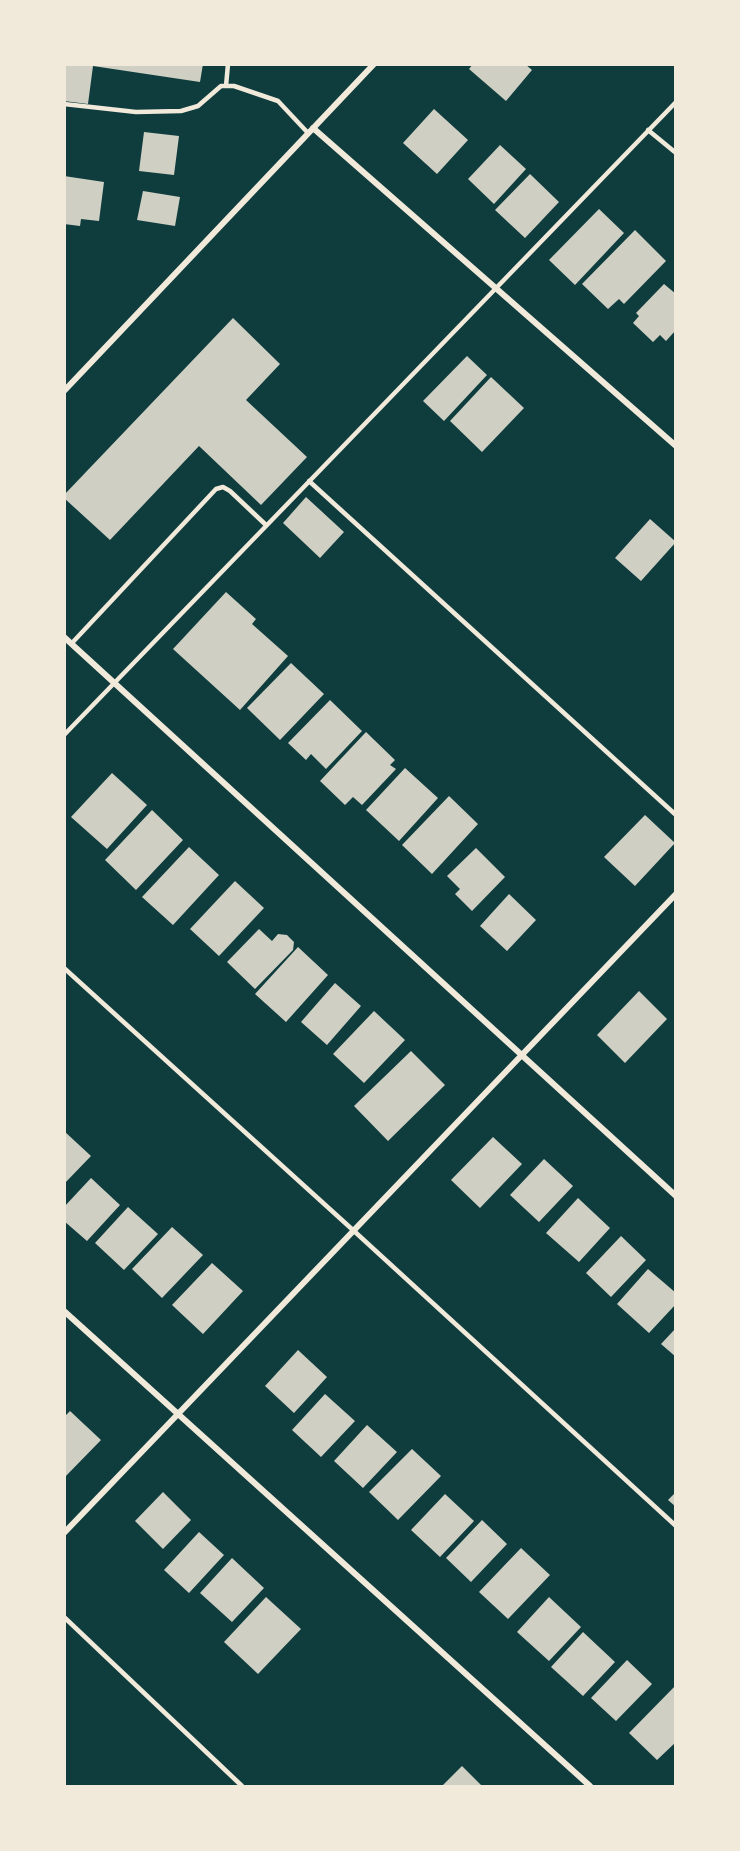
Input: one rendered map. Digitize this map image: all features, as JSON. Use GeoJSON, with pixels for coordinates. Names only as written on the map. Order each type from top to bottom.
{"type":"FeatureCollection","features":[{"type":"Feature","properties":{"kind":"street"},"geometry":{"type":"LineString","coordinates":[[64,391],[374,64]]}},
{"type":"Feature","properties":{"kind":"street"},"geometry":{"type":"LineString","coordinates":[[311,131],[675,446]]}},
{"type":"Feature","properties":{"kind":"street"},"geometry":{"type":"LineString","coordinates":[[64,637],[675,1196]]}},
{"type":"Feature","properties":{"kind":"street"},"geometry":{"type":"LineString","coordinates":[[64,1533],[675,894]]}},
{"type":"Feature","properties":{"kind":"street"},"geometry":{"type":"LineString","coordinates":[[64,1311],[590,1786]]}},
{"type":"Feature","properties":{"kind":"lane"},"geometry":{"type":"LineString","coordinates":[[226,86],[228,64]]}},
{"type":"Feature","properties":{"kind":"lane"},"geometry":{"type":"LineString","coordinates":[[64,104],[136,112],[181,111],[198,106],[221,86],[234,86],[278,101],[311,131]]}},
{"type":"Feature","properties":{"kind":"lane"},"geometry":{"type":"LineString","coordinates":[[64,735],[675,102]]}},
{"type":"Feature","properties":{"kind":"lane"},"geometry":{"type":"LineString","coordinates":[[648,130],[675,153]]}},
{"type":"Feature","properties":{"kind":"lane"},"geometry":{"type":"LineString","coordinates":[[309,481],[675,815]]}},
{"type":"Feature","properties":{"kind":"lane"},"geometry":{"type":"LineString","coordinates":[[72,644],[216,489],[223,487],[230,491],[266,525]]}},
{"type":"Feature","properties":{"kind":"lane"},"geometry":{"type":"LineString","coordinates":[[64,968],[675,1526]]}},
{"type":"Feature","properties":{"kind":"lane"},"geometry":{"type":"LineString","coordinates":[[64,1617],[242,1786]]}},
{"type":"Feature","properties":{"kind":"building"},"geometry":{"type":"Polygon","coordinates":[[[64,64],[203,64],[200,82],[93,66],[88,104],[64,101],[64,64]]]}},
{"type":"Feature","properties":{"kind":"building"},"geometry":{"type":"Polygon","coordinates":[[[473,64],[525,64],[532,70],[506,101],[469,69],[473,64]]]}},
{"type":"Feature","properties":{"kind":"building"},"geometry":{"type":"Polygon","coordinates":[[[434,109],[468,140],[437,174],[403,143],[434,109]]]}},
{"type":"Feature","properties":{"kind":"building"},"geometry":{"type":"Polygon","coordinates":[[[144,132],[179,136],[174,175],[139,171],[144,132]]]}},
{"type":"Feature","properties":{"kind":"building"},"geometry":{"type":"Polygon","coordinates":[[[500,145],[526,169],[494,204],[468,179],[500,145]]]}},
{"type":"Feature","properties":{"kind":"building"},"geometry":{"type":"Polygon","coordinates":[[[530,174],[559,202],[525,238],[495,210],[530,174]]]}},
{"type":"Feature","properties":{"kind":"building"},"geometry":{"type":"Polygon","coordinates":[[[64,176],[104,182],[99,221],[81,219],[80,226],[64,224],[64,176]]]}},
{"type":"Feature","properties":{"kind":"building"},"geometry":{"type":"Polygon","coordinates":[[[143,191],[180,197],[175,226],[137,220],[143,191]]]}},
{"type":"Feature","properties":{"kind":"building"},"geometry":{"type":"Polygon","coordinates":[[[599,209],[624,233],[575,285],[549,260],[599,209]]]}},
{"type":"Feature","properties":{"kind":"building"},"geometry":{"type":"Polygon","coordinates":[[[635,230],[666,261],[624,304],[619,299],[608,309],[582,284],[635,230]]]}},
{"type":"Feature","properties":{"kind":"building"},"geometry":{"type":"Polygon","coordinates":[[[664,284],[676,294],[676,330],[666,341],[660,335],[653,342],[633,323],[639,316],[636,313],[664,284]]]}},
{"type":"Feature","properties":{"kind":"building"},"geometry":{"type":"Polygon","coordinates":[[[233,318],[280,364],[246,400],[307,457],[261,505],[199,446],[110,540],[64,498],[64,495],[233,318]]]}},
{"type":"Feature","properties":{"kind":"building"},"geometry":{"type":"Polygon","coordinates":[[[467,356],[487,375],[444,421],[423,401],[467,356]]]}},
{"type":"Feature","properties":{"kind":"building"},"geometry":{"type":"Polygon","coordinates":[[[491,377],[524,408],[482,452],[450,421],[491,377]]]}},
{"type":"Feature","properties":{"kind":"building"},"geometry":{"type":"Polygon","coordinates":[[[306,497],[344,532],[320,558],[283,523],[306,497]]]}},
{"type":"Feature","properties":{"kind":"building"},"geometry":{"type":"Polygon","coordinates":[[[650,519],[676,542],[641,581],[615,558],[650,519]]]}},
{"type":"Feature","properties":{"kind":"building"},"geometry":{"type":"Polygon","coordinates":[[[226,592],[256,619],[252,624],[288,656],[240,710],[173,649],[226,592]]]}},
{"type":"Feature","properties":{"kind":"building"},"geometry":{"type":"Polygon","coordinates":[[[291,663],[324,694],[280,740],[247,708],[291,663]]]}},
{"type":"Feature","properties":{"kind":"building"},"geometry":{"type":"Polygon","coordinates":[[[330,700],[362,731],[326,769],[311,754],[306,760],[288,743],[330,700]]]}},
{"type":"Feature","properties":{"kind":"building"},"geometry":{"type":"Polygon","coordinates":[[[366,732],[395,760],[390,765],[396,769],[362,805],[353,797],[345,805],[320,781],[366,732]]]}},
{"type":"Feature","properties":{"kind":"building"},"geometry":{"type":"Polygon","coordinates":[[[405,768],[438,798],[399,841],[366,810],[405,768]]]}},
{"type":"Feature","properties":{"kind":"building"},"geometry":{"type":"Polygon","coordinates":[[[112,773],[147,805],[107,849],[71,817],[112,773]]]}},
{"type":"Feature","properties":{"kind":"building"},"geometry":{"type":"Polygon","coordinates":[[[449,796],[478,824],[432,874],[402,845],[449,796]]]}},
{"type":"Feature","properties":{"kind":"building"},"geometry":{"type":"Polygon","coordinates":[[[152,810],[183,840],[136,890],[105,860],[152,810]]]}},
{"type":"Feature","properties":{"kind":"building"},"geometry":{"type":"Polygon","coordinates":[[[645,815],[675,843],[635,886],[604,857],[645,815]]]}},
{"type":"Feature","properties":{"kind":"building"},"geometry":{"type":"Polygon","coordinates":[[[189,847],[219,875],[173,925],[142,897],[189,847]]]}},
{"type":"Feature","properties":{"kind":"building"},"geometry":{"type":"Polygon","coordinates":[[[476,848],[505,877],[472,911],[455,894],[460,889],[447,876],[476,848]]]}},
{"type":"Feature","properties":{"kind":"building"},"geometry":{"type":"Polygon","coordinates":[[[235,881],[264,908],[219,956],[190,929],[235,881]]]}},
{"type":"Feature","properties":{"kind":"building"},"geometry":{"type":"Polygon","coordinates":[[[509,894],[536,920],[507,951],[480,926],[509,894]]]}},
{"type":"Feature","properties":{"kind":"building"},"geometry":{"type":"Polygon","coordinates":[[[259,929],[272,941],[278,934],[287,935],[294,942],[293,950],[255,989],[227,962],[259,929]]]}},
{"type":"Feature","properties":{"kind":"building"},"geometry":{"type":"Polygon","coordinates":[[[298,947],[328,975],[286,1022],[255,994],[298,947]]]}},
{"type":"Feature","properties":{"kind":"building"},"geometry":{"type":"Polygon","coordinates":[[[335,983],[361,1006],[327,1045],[301,1022],[335,983]]]}},
{"type":"Feature","properties":{"kind":"building"},"geometry":{"type":"Polygon","coordinates":[[[639,991],[667,1019],[625,1063],[597,1035],[639,991]]]}},
{"type":"Feature","properties":{"kind":"building"},"geometry":{"type":"Polygon","coordinates":[[[374,1011],[405,1040],[364,1083],[333,1054],[374,1011]]]}},
{"type":"Feature","properties":{"kind":"building"},"geometry":{"type":"Polygon","coordinates":[[[411,1051],[445,1085],[388,1141],[354,1106],[411,1051]]]}},
{"type":"Feature","properties":{"kind":"building"},"geometry":{"type":"Polygon","coordinates":[[[64,1131],[91,1156],[64,1184],[64,1131]]]}},
{"type":"Feature","properties":{"kind":"building"},"geometry":{"type":"Polygon","coordinates":[[[493,1137],[522,1164],[480,1208],[451,1180],[493,1137]]]}},
{"type":"Feature","properties":{"kind":"building"},"geometry":{"type":"Polygon","coordinates":[[[544,1159],[573,1186],[539,1222],[510,1195],[544,1159]]]}},
{"type":"Feature","properties":{"kind":"building"},"geometry":{"type":"Polygon","coordinates":[[[91,1178],[120,1205],[87,1241],[64,1221],[64,1207],[91,1178]]]}},
{"type":"Feature","properties":{"kind":"building"},"geometry":{"type":"Polygon","coordinates":[[[578,1198],[610,1228],[579,1262],[546,1233],[578,1198]]]}},
{"type":"Feature","properties":{"kind":"building"},"geometry":{"type":"Polygon","coordinates":[[[128,1207],[158,1234],[124,1270],[95,1243],[128,1207]]]}},
{"type":"Feature","properties":{"kind":"building"},"geometry":{"type":"Polygon","coordinates":[[[172,1227],[203,1255],[162,1298],[132,1269],[172,1227]]]}},
{"type":"Feature","properties":{"kind":"building"},"geometry":{"type":"Polygon","coordinates":[[[621,1236],[646,1260],[611,1297],[586,1273],[621,1236]]]}},
{"type":"Feature","properties":{"kind":"building"},"geometry":{"type":"Polygon","coordinates":[[[212,1263],[243,1291],[203,1334],[172,1305],[212,1263]]]}},
{"type":"Feature","properties":{"kind":"building"},"geometry":{"type":"Polygon","coordinates":[[[648,1269],[676,1293],[676,1304],[649,1333],[617,1304],[648,1269]]]}},
{"type":"Feature","properties":{"kind":"building"},"geometry":{"type":"Polygon","coordinates":[[[676,1328],[676,1357],[661,1344],[676,1328]]]}},
{"type":"Feature","properties":{"kind":"building"},"geometry":{"type":"Polygon","coordinates":[[[298,1350],[327,1377],[294,1413],[265,1386],[298,1350]]]}},
{"type":"Feature","properties":{"kind":"building"},"geometry":{"type":"Polygon","coordinates":[[[325,1394],[355,1421],[321,1457],[292,1430],[325,1394]]]}},
{"type":"Feature","properties":{"kind":"building"},"geometry":{"type":"Polygon","coordinates":[[[70,1411],[101,1440],[64,1478],[64,1417],[70,1411]]]}},
{"type":"Feature","properties":{"kind":"building"},"geometry":{"type":"Polygon","coordinates":[[[367,1425],[397,1452],[363,1488],[334,1461],[367,1425]]]}},
{"type":"Feature","properties":{"kind":"building"},"geometry":{"type":"Polygon","coordinates":[[[412,1449],[441,1476],[398,1520],[369,1492],[412,1449]]]}},
{"type":"Feature","properties":{"kind":"building"},"geometry":{"type":"Polygon","coordinates":[[[163,1492],[191,1520],[163,1549],[135,1521],[163,1492]]]}},
{"type":"Feature","properties":{"kind":"building"},"geometry":{"type":"Polygon","coordinates":[[[676,1492],[676,1507],[668,1500],[676,1492]]]}},
{"type":"Feature","properties":{"kind":"building"},"geometry":{"type":"Polygon","coordinates":[[[445,1494],[474,1521],[440,1557],[411,1530],[445,1494]]]}},
{"type":"Feature","properties":{"kind":"building"},"geometry":{"type":"Polygon","coordinates":[[[482,1520],[507,1544],[471,1582],[446,1558],[482,1520]]]}},
{"type":"Feature","properties":{"kind":"building"},"geometry":{"type":"Polygon","coordinates":[[[199,1532],[224,1555],[189,1593],[164,1570],[199,1532]]]}},
{"type":"Feature","properties":{"kind":"building"},"geometry":{"type":"Polygon","coordinates":[[[521,1548],[550,1575],[508,1619],[479,1592],[521,1548]]]}},
{"type":"Feature","properties":{"kind":"building"},"geometry":{"type":"Polygon","coordinates":[[[232,1558],[264,1588],[232,1622],[200,1593],[232,1558]]]}},
{"type":"Feature","properties":{"kind":"building"},"geometry":{"type":"Polygon","coordinates":[[[266,1597],[301,1629],[258,1674],[224,1642],[266,1597]]]}},
{"type":"Feature","properties":{"kind":"building"},"geometry":{"type":"Polygon","coordinates":[[[549,1597],[581,1627],[549,1661],[517,1632],[549,1597]]]}},
{"type":"Feature","properties":{"kind":"building"},"geometry":{"type":"Polygon","coordinates":[[[583,1632],[615,1662],[583,1696],[551,1667],[583,1632]]]}},
{"type":"Feature","properties":{"kind":"building"},"geometry":{"type":"Polygon","coordinates":[[[627,1660],[652,1684],[616,1721],[591,1698],[627,1660]]]}},
{"type":"Feature","properties":{"kind":"building"},"geometry":{"type":"Polygon","coordinates":[[[676,1685],[676,1742],[657,1760],[629,1733],[676,1685]]]}},
{"type":"Feature","properties":{"kind":"building"},"geometry":{"type":"Polygon","coordinates":[[[462,1766],[482,1786],[442,1786],[462,1766]]]}}]}
